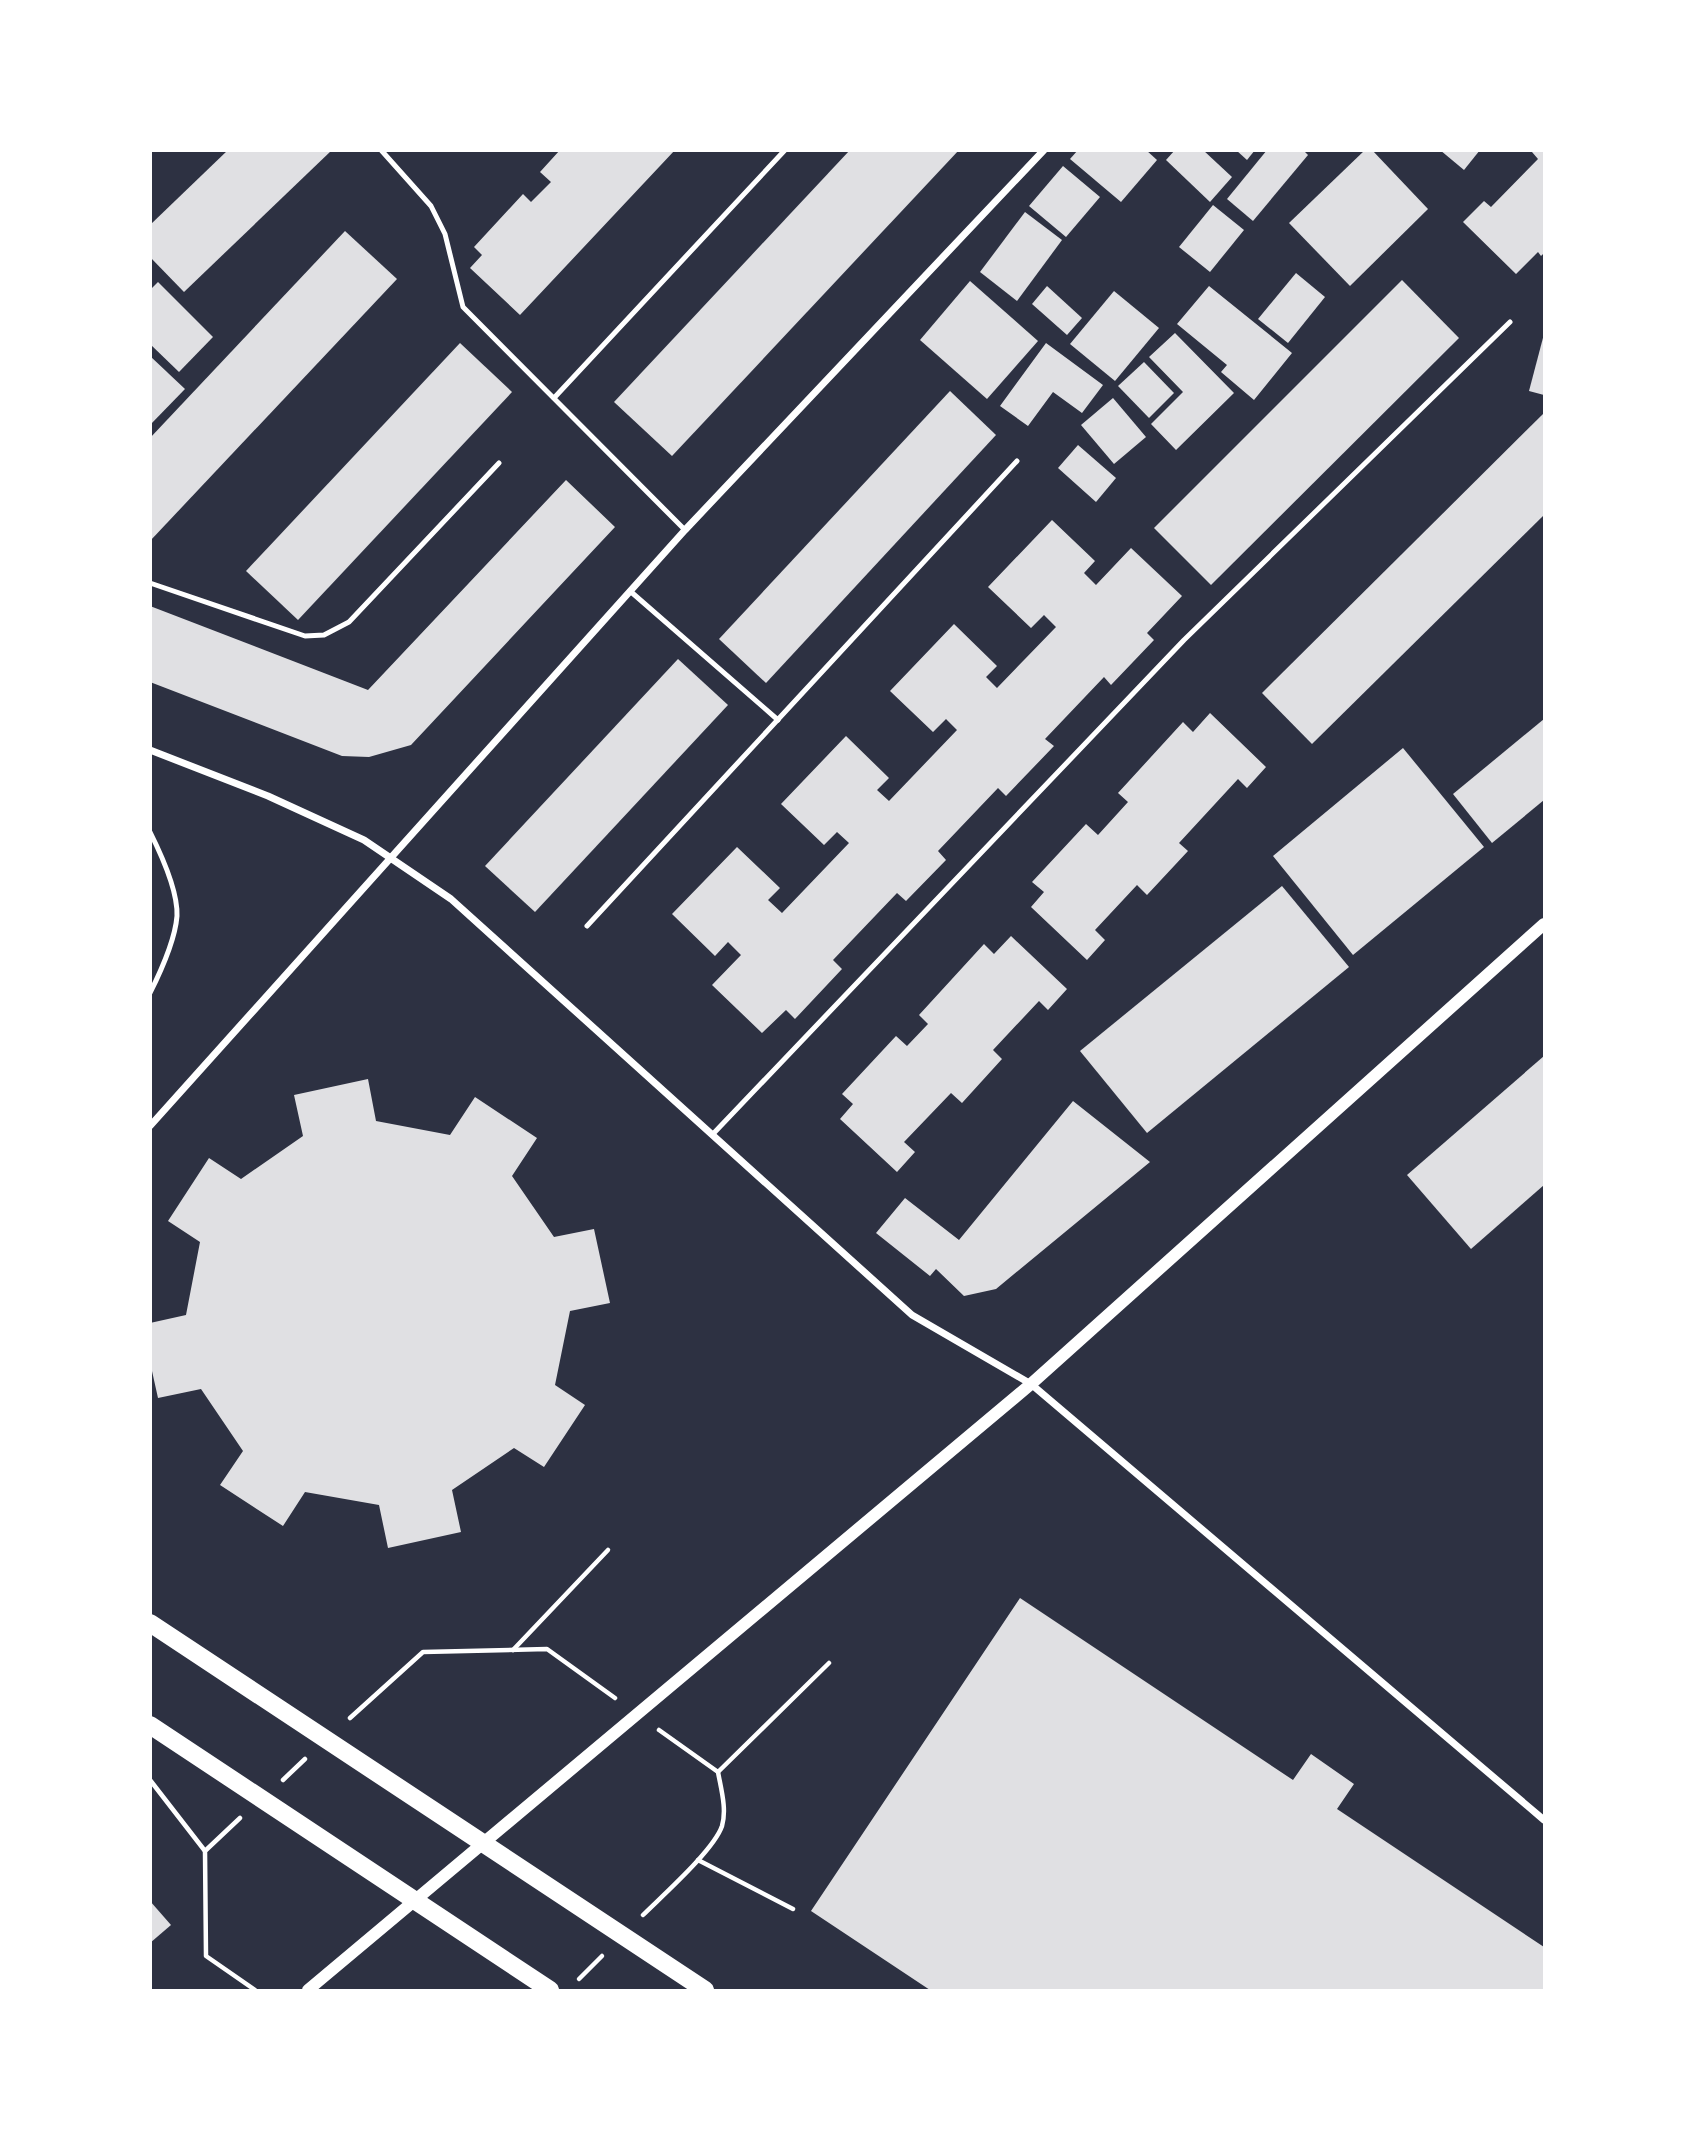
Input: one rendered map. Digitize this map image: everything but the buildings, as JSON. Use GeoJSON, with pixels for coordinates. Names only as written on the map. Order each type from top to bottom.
{"type":"FeatureCollection","features":[{"type":"Feature","properties":{"kind":"main road"},"geometry":{"type":"LineString","coordinates":[[150,1623],[705,1990]]}},
{"type":"Feature","properties":{"kind":"main road"},"geometry":{"type":"LineString","coordinates":[[150,1725],[550,1990]]}},
{"type":"Feature","properties":{"kind":"street"},"geometry":{"type":"LineString","coordinates":[[150,1126],[629,591],[1044,150]]}},
{"type":"Feature","properties":{"kind":"street"},"geometry":{"type":"LineString","coordinates":[[150,750],[268,796],[364,840],[451,899],[912,1315],[1031,1384],[1545,1820]]}},
{"type":"Feature","properties":{"kind":"street"},"geometry":{"type":"LineString","coordinates":[[308,1990],[1031,1384],[1545,924]]}},
{"type":"Feature","properties":{"kind":"lane"},"geometry":{"type":"LineString","coordinates":[[382,150],[431,206],[445,234],[463,307],[685,530]]}},
{"type":"Feature","properties":{"kind":"lane"},"geometry":{"type":"LineString","coordinates":[[554,398],[785,150]]}},
{"type":"Feature","properties":{"kind":"lane"},"geometry":{"type":"LineString","coordinates":[[712,1135],[1184,640],[1510,322]]}},
{"type":"Feature","properties":{"kind":"lane"},"geometry":{"type":"LineString","coordinates":[[587,926],[1017,461]]}},
{"type":"Feature","properties":{"kind":"lane"},"geometry":{"type":"LineString","coordinates":[[150,583],[305,636],[324,635],[349,622],[499,463]]}},
{"type":"Feature","properties":{"kind":"lane"},"geometry":{"type":"LineString","coordinates":[[629,591],[778,720]]}},
{"type":"Feature","properties":{"kind":"lane"},"geometry":{"type":"LineString","coordinates":[[150,832],[167,866],[177,915],[164,964],[150,993]]}},
{"type":"Feature","properties":{"kind":"path"},"geometry":{"type":"LineString","coordinates":[[513,1650],[608,1550]]}},
{"type":"Feature","properties":{"kind":"path"},"geometry":{"type":"LineString","coordinates":[[344,1724],[423,1652],[547,1649],[622,1703]]}},
{"type":"Feature","properties":{"kind":"path"},"geometry":{"type":"LineString","coordinates":[[718,1772],[829,1663]]}},
{"type":"Feature","properties":{"kind":"path"},"geometry":{"type":"LineString","coordinates":[[654,1726],[718,1772],[724,1805],[722,1827],[698,1860],[793,1909]]}},
{"type":"Feature","properties":{"kind":"path"},"geometry":{"type":"LineString","coordinates":[[274,1787],[314,1751]]}},
{"type":"Feature","properties":{"kind":"path"},"geometry":{"type":"LineString","coordinates":[[150,1780],[205,1851],[206,1956],[255,1990]]}},
{"type":"Feature","properties":{"kind":"path"},"geometry":{"type":"LineString","coordinates":[[205,1851],[245,1815]]}}]}
